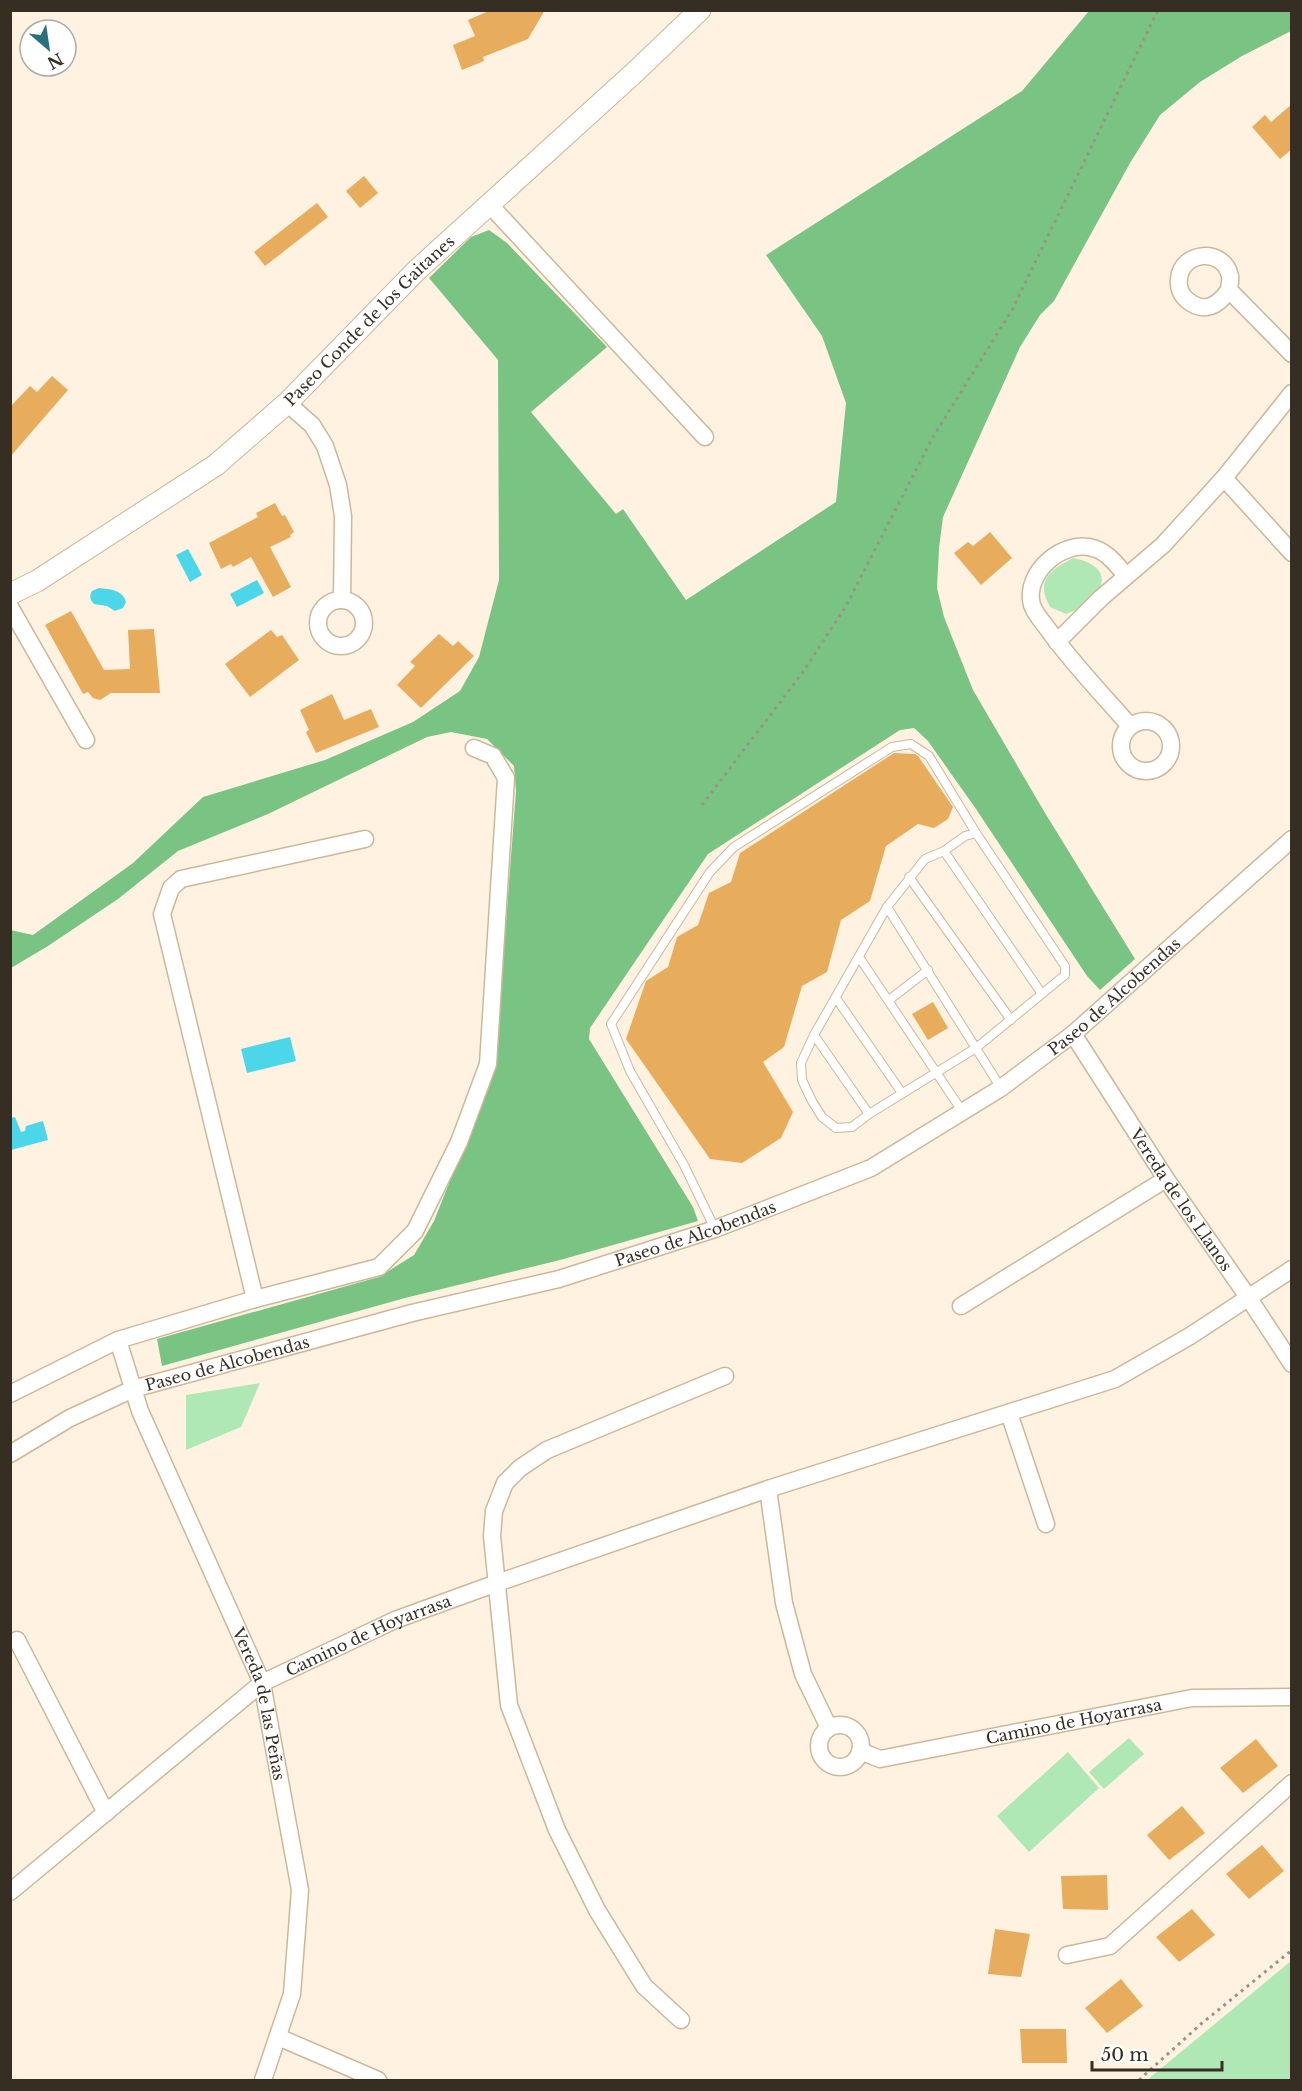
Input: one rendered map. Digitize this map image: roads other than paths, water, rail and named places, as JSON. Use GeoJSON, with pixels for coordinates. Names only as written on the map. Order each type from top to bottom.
{"type":"FeatureCollection","features":[{"type":"Feature","properties":{"kind":"street","name":"Paseo Conde de los Gaitanes"},"geometry":{"type":"LineString","coordinates":[[10,594],[37,581],[216,465],[287,403],[417,270],[634,74],[700,10]]}},
{"type":"Feature","properties":{"kind":"street"},"geometry":{"type":"LineString","coordinates":[[489,204],[705,437]]}},
{"type":"Feature","properties":{"kind":"street"},"geometry":{"type":"LineString","coordinates":[[1229,290],[1292,354]]}},
{"type":"Feature","properties":{"kind":"street"},"geometry":{"type":"LineString","coordinates":[[1057,642],[1163,544],[1224,478],[1292,393]]}},
{"type":"Feature","properties":{"kind":"street"},"geometry":{"type":"LineString","coordinates":[[287,403],[312,425],[321,439],[338,485],[343,516],[342,600]]}},
{"type":"Feature","properties":{"kind":"street"},"geometry":{"type":"LineString","coordinates":[[1224,478],[1292,553]]}},
{"type":"Feature","properties":{"kind":"street"},"geometry":{"type":"LineString","coordinates":[[1126,576],[1110,558],[1096,549],[1083,547],[1066,551],[1040,569],[1033,581],[1030,595],[1033,608],[1057,642],[1130,726]]}},
{"type":"Feature","properties":{"kind":"street"},"geometry":{"type":"LineString","coordinates":[[10,607],[86,740]]}},
{"type":"Feature","properties":{"kind":"street"},"geometry":{"type":"LineString","coordinates":[[10,1394],[118,1341],[255,1299],[379,1268],[415,1231],[459,1142],[488,1064],[506,778],[493,756],[474,748]]}},
{"type":"Feature","properties":{"kind":"street"},"geometry":{"type":"LineString","coordinates":[[255,1299],[162,914],[171,888],[181,879],[365,839]]}},
{"type":"Feature","properties":{"kind":"street","name":"Paseo de Alcobendas"},"geometry":{"type":"LineString","coordinates":[[10,1454],[78,1414],[134,1389],[412,1313],[559,1279],[715,1229],[871,1168],[1001,1088],[1073,1034],[1292,839]]}},
{"type":"Feature","properties":{"kind":"street","name":"Vereda de los Llanos"},"geometry":{"type":"LineString","coordinates":[[1073,1034],[1166,1179],[1292,1364]]}},
{"type":"Feature","properties":{"kind":"street"},"geometry":{"type":"LineString","coordinates":[[961,1306],[1166,1179]]}},
{"type":"Feature","properties":{"kind":"street","name":"Camino de Hoyarrasa"},"geometry":{"type":"LineString","coordinates":[[10,1892],[262,1683],[395,1620],[497,1583],[768,1489],[1115,1379],[1190,1336],[1292,1269]]}},
{"type":"Feature","properties":{"kind":"street","name":"Vereda de las Peñas"},"geometry":{"type":"LineString","coordinates":[[118,1341],[140,1410],[262,1683],[300,1890],[292,1994],[263,2080]]}},
{"type":"Feature","properties":{"kind":"street"},"geometry":{"type":"LineString","coordinates":[[681,2020],[644,1986],[597,1910],[557,1830],[509,1705],[492,1536],[494,1511],[505,1483],[520,1468],[547,1450],[725,1376]]}},
{"type":"Feature","properties":{"kind":"street"},"geometry":{"type":"LineString","coordinates":[[1009,1413],[1046,1524]]}},
{"type":"Feature","properties":{"kind":"street"},"geometry":{"type":"LineString","coordinates":[[768,1489],[784,1603],[803,1674],[829,1728]]}},
{"type":"Feature","properties":{"kind":"street"},"geometry":{"type":"LineString","coordinates":[[17,1640],[106,1813]]}},
{"type":"Feature","properties":{"kind":"street","name":"Camino de Hoyarrasa"},"geometry":{"type":"LineString","coordinates":[[860,1751],[880,1759],[1192,1698],[1292,1697]]}},
{"type":"Feature","properties":{"kind":"street"},"geometry":{"type":"LineString","coordinates":[[845,1725],[858,1735],[861,1743],[860,1751],[851,1764],[835,1767],[822,1757],[819,1741],[822,1734],[829,1728],[845,1725]]}},
{"type":"Feature","properties":{"kind":"street"},"geometry":{"type":"LineString","coordinates":[[1067,1955],[1110,1947],[1292,1783]]}},
{"type":"Feature","properties":{"kind":"street"},"geometry":{"type":"LineString","coordinates":[[278,2037],[378,2080]]}},
{"type":"Feature","properties":{"kind":"lane"},"geometry":{"type":"LineString","coordinates":[[715,1229],[684,1165],[630,1071],[611,1024],[710,872],[735,846],[892,747],[911,744],[928,756],[976,833],[1065,966],[1065,975],[976,1048],[868,1114],[852,1127],[836,1128],[822,1117],[802,1080],[801,1063],[814,1035],[887,907],[909,877],[925,859],[944,851],[965,836],[976,833]]}},
{"type":"Feature","properties":{"kind":"lane"},"geometry":{"type":"LineString","coordinates":[[944,851],[1042,994]]}},
{"type":"Feature","properties":{"kind":"lane"},"geometry":{"type":"LineString","coordinates":[[909,877],[1011,1020]]}},
{"type":"Feature","properties":{"kind":"lane"},"geometry":{"type":"LineString","coordinates":[[887,907],[1001,1088]]}},
{"type":"Feature","properties":{"kind":"lane"},"geometry":{"type":"LineString","coordinates":[[859,957],[962,1111]]}},
{"type":"Feature","properties":{"kind":"lane"},"geometry":{"type":"LineString","coordinates":[[889,1000],[928,970]]}},
{"type":"Feature","properties":{"kind":"lane"},"geometry":{"type":"LineString","coordinates":[[836,998],[902,1093]]}},
{"type":"Feature","properties":{"kind":"lane"},"geometry":{"type":"LineString","coordinates":[[814,1035],[868,1114]]}},
{"type":"Feature","properties":{"kind":"water"},"geometry":{"type":"Polygon","coordinates":[[[188,549],[202,575],[190,582],[176,555],[188,549]]]}},
{"type":"Feature","properties":{"kind":"water"},"geometry":{"type":"Polygon","coordinates":[[[257,580],[264,593],[237,607],[230,594],[257,580]]]}},
{"type":"Feature","properties":{"kind":"water"},"geometry":{"type":"Polygon","coordinates":[[[99,588],[112,590],[122,595],[126,602],[123,608],[115,611],[107,606],[94,604],[90,595],[92,591],[99,588]]]}},
{"type":"Feature","properties":{"kind":"water"},"geometry":{"type":"Polygon","coordinates":[[[290,1037],[296,1061],[247,1073],[241,1049],[290,1037]]]}},
{"type":"Feature","properties":{"kind":"water"},"geometry":{"type":"Polygon","coordinates":[[[15,1117],[21,1132],[25,1131],[26,1126],[43,1121],[48,1140],[11,1150],[11,1118],[15,1117]]]}}]}
